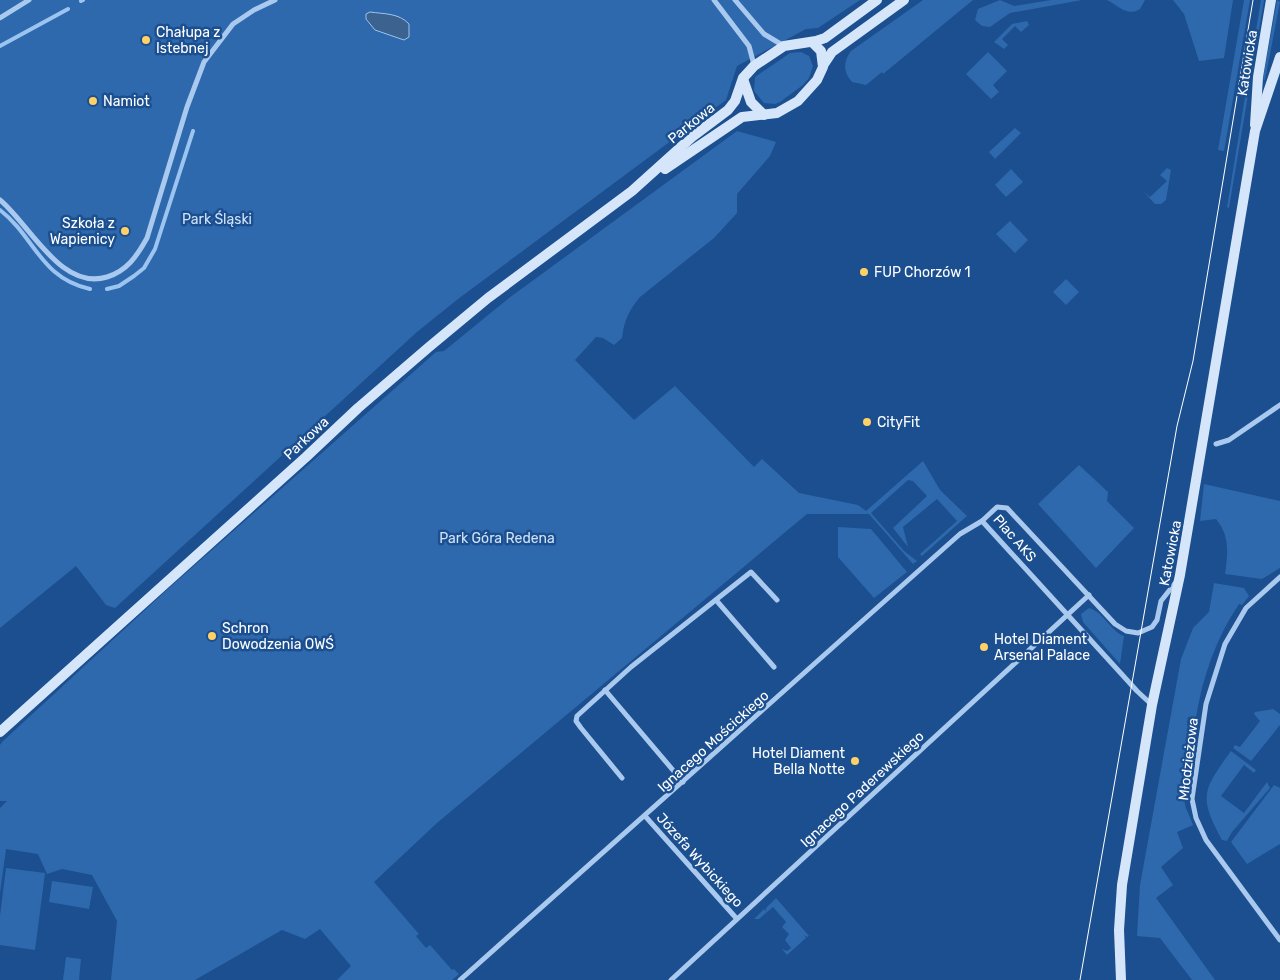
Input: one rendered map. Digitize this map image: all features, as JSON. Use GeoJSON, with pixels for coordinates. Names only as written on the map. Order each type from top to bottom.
{"type":"FeatureCollection","features":[{"type":"Feature","properties":{"kind":"street"},"geometry":{"type":"LineString","coordinates":[[0,18],[29,0]]}},
{"type":"Feature","properties":{"kind":"street"},"geometry":{"type":"LineString","coordinates":[[0,200],[66,272],[84,278],[99,280],[124,269],[137,256],[147,238],[186,107],[204,62],[233,24],[254,10],[275,0]]}},
{"type":"Feature","properties":{"kind":"street"},"geometry":{"type":"LineString","coordinates":[[714,0],[749,46],[754,66]]}},
{"type":"Feature","properties":{"kind":"street"},"geometry":{"type":"LineString","coordinates":[[734,0],[764,34],[784,46]]}},
{"type":"Feature","properties":{"kind":"street"},"geometry":{"type":"LineString","coordinates":[[877,0],[826,37],[812,42],[784,46],[754,66],[743,78],[751,102],[764,115],[780,112],[798,101],[818,78],[832,52],[904,0]]}},
{"type":"Feature","properties":{"kind":"street","name":"Katowicka"},"geometry":{"type":"LineString","coordinates":[[1121,980],[1119,930],[1122,885],[1152,705],[1179,578],[1255,131],[1256,86],[1271,0]]}},
{"type":"Feature","properties":{"kind":"street"},"geometry":{"type":"LineString","coordinates":[[812,42],[819,48],[824,64]]}},
{"type":"Feature","properties":{"kind":"street","name":"Katowicka"},"geometry":{"type":"LineString","coordinates":[[1255,131],[1280,57]]}},
{"type":"Feature","properties":{"kind":"street","name":"Parkowa"},"geometry":{"type":"LineString","coordinates":[[644,182],[692,137],[732,107],[743,78]]}},
{"type":"Feature","properties":{"kind":"street","name":"Parkowa"},"geometry":{"type":"LineString","coordinates":[[0,732],[358,408],[488,298],[644,182],[742,118],[764,115]]}},
{"type":"Feature","properties":{"kind":"street"},"geometry":{"type":"LineString","coordinates":[[1216,444],[1228,440],[1280,405]]}},
{"type":"Feature","properties":{"kind":"street","name":"Plac AKS"},"geometry":{"type":"LineString","coordinates":[[1152,705],[982,520],[997,507],[1007,508],[1120,628],[1126,631],[1141,632],[1155,624],[1161,601],[1179,578]]}},
{"type":"Feature","properties":{"kind":"street","name":"Ignacego Mościckiego"},"geometry":{"type":"LineString","coordinates":[[460,980],[960,534],[982,520]]}},
{"type":"Feature","properties":{"kind":"street"},"geometry":{"type":"LineString","coordinates":[[622,778],[576,721],[577,716],[582,710],[751,572],[777,600]]}},
{"type":"Feature","properties":{"kind":"street","name":"Młodzieżowa"},"geometry":{"type":"LineString","coordinates":[[1280,577],[1246,608],[1225,644],[1206,704],[1192,799],[1196,818],[1208,843],[1280,940]]}},
{"type":"Feature","properties":{"kind":"street"},"geometry":{"type":"LineString","coordinates":[[1068,614],[1089,595]]}},
{"type":"Feature","properties":{"kind":"street"},"geometry":{"type":"LineString","coordinates":[[716,600],[774,667]]}},
{"type":"Feature","properties":{"kind":"street","name":"Ignacego Paderewskiego"},"geometry":{"type":"LineString","coordinates":[[671,980],[1068,614]]}},
{"type":"Feature","properties":{"kind":"street"},"geometry":{"type":"LineString","coordinates":[[605,690],[683,782]]}},
{"type":"Feature","properties":{"kind":"street","name":"Józefa Wybickiego"},"geometry":{"type":"LineString","coordinates":[[645,816],[737,919]]}},
{"type":"Feature","properties":{"kind":"green space","name":"Park Śląski"},"geometry":{"type":"Polygon","coordinates":[[[0,0],[860,0],[818,28],[806,29],[737,66],[726,100],[458,299],[417,332],[115,608],[106,605],[76,566],[0,628],[0,0]]]}},
{"type":"Feature","properties":{"kind":"green space"},"geometry":{"type":"Polygon","coordinates":[[[923,0],[973,0],[883,74],[882,72],[866,85],[852,82],[845,67],[851,51],[923,0]]]}},
{"type":"Feature","properties":{"kind":"green space"},"geometry":{"type":"Polygon","coordinates":[[[1000,0],[1014,6],[1051,0],[1082,0],[1010,13],[990,27],[982,26],[975,20],[978,9],[1000,0]]]}},
{"type":"Feature","properties":{"kind":"green space"},"geometry":{"type":"Polygon","coordinates":[[[1107,0],[1145,0],[1140,9],[1131,12],[1123,10],[1107,0]]]}},
{"type":"Feature","properties":{"kind":"green space"},"geometry":{"type":"Polygon","coordinates":[[[1173,0],[1233,0],[1224,58],[1199,61],[1184,14],[1173,0]]]}},
{"type":"Feature","properties":{"kind":"green space"},"geometry":{"type":"Polygon","coordinates":[[[1244,0],[1250,0],[1224,151],[1218,150],[1244,0]]]}},
{"type":"Feature","properties":{"kind":"green space"},"geometry":{"type":"Polygon","coordinates":[[[1261,0],[1264,0],[1229,208],[1227,207],[1261,0]]]}},
{"type":"Feature","properties":{"kind":"green space"},"geometry":{"type":"Polygon","coordinates":[[[1277,0],[1280,2],[1265,80],[1263,79],[1277,0]]]}},
{"type":"Feature","properties":{"kind":"green space"},"geometry":{"type":"Polygon","coordinates":[[[1027,21],[1029,25],[1021,32],[1015,26],[1002,39],[1008,45],[1004,49],[994,42],[1012,24],[1027,21]]]}},
{"type":"Feature","properties":{"kind":"green space"},"geometry":{"type":"Polygon","coordinates":[[[801,52],[809,56],[813,66],[809,78],[803,85],[780,102],[775,104],[764,103],[754,91],[755,77],[790,53],[801,52]]]}},
{"type":"Feature","properties":{"kind":"green space"},"geometry":{"type":"Polygon","coordinates":[[[988,52],[1007,71],[993,85],[999,92],[991,99],[966,74],[988,52]]]}},
{"type":"Feature","properties":{"kind":"green space"},"geometry":{"type":"Polygon","coordinates":[[[1015,128],[1021,133],[995,159],[989,152],[1015,128]]]}},
{"type":"Feature","properties":{"kind":"green space","name":"Park Góra Redena"},"geometry":{"type":"Polygon","coordinates":[[[737,131],[776,142],[770,156],[737,194],[737,213],[714,238],[640,297],[628,316],[622,338],[614,345],[603,338],[596,337],[575,360],[634,420],[675,386],[754,467],[762,459],[799,493],[858,505],[866,511],[923,461],[940,490],[967,516],[922,556],[920,554],[957,521],[937,499],[903,527],[908,547],[893,528],[927,496],[913,481],[908,480],[871,513],[904,551],[917,561],[913,564],[869,514],[807,514],[437,823],[374,882],[419,934],[416,936],[426,948],[430,945],[452,970],[454,969],[459,974],[452,980],[337,980],[351,966],[320,929],[305,939],[282,930],[195,980],[111,980],[117,921],[92,875],[62,869],[47,874],[38,854],[6,849],[0,893],[0,808],[7,801],[0,801],[0,745],[2,742],[169,588],[436,352],[444,351],[509,298],[737,131]]]}},
{"type":"Feature","properties":{"kind":"green space"},"geometry":{"type":"Polygon","coordinates":[[[1167,168],[1171,170],[1166,200],[1161,204],[1155,204],[1143,191],[1150,197],[1167,181],[1160,175],[1167,168]]]}},
{"type":"Feature","properties":{"kind":"green space"},"geometry":{"type":"Polygon","coordinates":[[[1011,169],[1023,182],[1006,197],[995,185],[1011,169]]]}},
{"type":"Feature","properties":{"kind":"green space"},"geometry":{"type":"Polygon","coordinates":[[[1010,221],[1028,240],[1015,253],[996,234],[1010,221]]]}},
{"type":"Feature","properties":{"kind":"green space"},"geometry":{"type":"Polygon","coordinates":[[[1066,279],[1079,292],[1066,305],[1053,292],[1066,279]]]}},
{"type":"Feature","properties":{"kind":"green space"},"geometry":{"type":"Polygon","coordinates":[[[1079,465],[1108,492],[1107,501],[1134,528],[1096,568],[1038,504],[1079,465]]]}},
{"type":"Feature","properties":{"kind":"green space"},"geometry":{"type":"Polygon","coordinates":[[[1204,484],[1280,501],[1280,568],[1262,579],[1225,574],[1227,545],[1221,525],[1216,519],[1200,521],[1204,484]]]}},
{"type":"Feature","properties":{"kind":"green space"},"geometry":{"type":"Polygon","coordinates":[[[838,527],[871,529],[907,572],[874,598],[838,557],[838,527]]]}},
{"type":"Feature","properties":{"kind":"green space"},"geometry":{"type":"Polygon","coordinates":[[[1214,583],[1244,588],[1249,596],[1242,605],[1239,604],[1217,644],[1202,687],[1196,717],[1188,717],[1187,725],[1194,726],[1184,801],[1193,825],[1177,832],[1183,848],[1161,867],[1173,885],[1156,898],[1215,980],[1192,980],[1160,938],[1137,936],[1140,885],[1181,659],[1193,628],[1209,612],[1214,583]]]}},
{"type":"Feature","properties":{"kind":"green space"},"geometry":{"type":"Polygon","coordinates":[[[1089,608],[1099,613],[1119,634],[1124,636],[1120,664],[1083,622],[1081,614],[1089,608]]]}},
{"type":"Feature","properties":{"kind":"green space"},"geometry":{"type":"Polygon","coordinates":[[[1273,709],[1280,714],[1280,725],[1251,761],[1233,748],[1235,745],[1240,747],[1260,721],[1254,714],[1255,712],[1273,709]]]}},
{"type":"Feature","properties":{"kind":"green space"},"geometry":{"type":"Polygon","coordinates":[[[1231,751],[1256,770],[1254,773],[1244,765],[1221,796],[1244,813],[1267,782],[1270,788],[1232,832],[1227,841],[1222,840],[1214,825],[1209,813],[1207,794],[1214,775],[1231,751]]]}},
{"type":"Feature","properties":{"kind":"green space"},"geometry":{"type":"Polygon","coordinates":[[[1274,785],[1280,788],[1280,844],[1247,864],[1231,842],[1274,785]]]}},
{"type":"Feature","properties":{"kind":"green space"},"geometry":{"type":"Polygon","coordinates":[[[6,868],[45,873],[35,950],[0,945],[0,916],[6,868]]]}},
{"type":"Feature","properties":{"kind":"green space"},"geometry":{"type":"Polygon","coordinates":[[[52,881],[93,887],[89,909],[49,902],[52,881]]]}},
{"type":"Feature","properties":{"kind":"green space"},"geometry":{"type":"Polygon","coordinates":[[[776,898],[809,936],[804,935],[806,938],[787,955],[782,949],[787,951],[791,948],[785,940],[789,934],[782,927],[786,922],[773,907],[759,919],[754,919],[764,909],[766,911],[766,908],[776,898]]]}},
{"type":"Feature","properties":{"kind":"green space"},"geometry":{"type":"Polygon","coordinates":[[[66,957],[81,959],[79,980],[63,980],[66,957]]]}},
{"type":"Feature","properties":{"kind":"shaded area"},"geometry":{"type":"Polygon","coordinates":[[[370,12],[391,15],[405,20],[409,24],[409,37],[404,40],[375,30],[366,19],[366,14],[370,12]]]}},
{"type":"Feature","properties":{"kind":"waterway"},"geometry":{"type":"LineString","coordinates":[[0,46],[68,9]]}},
{"type":"Feature","properties":{"kind":"waterway"},"geometry":{"type":"LineString","coordinates":[[107,289],[119,286],[144,268],[155,249],[193,131]]}},
{"type":"Feature","properties":{"kind":"waterway"},"geometry":{"type":"LineString","coordinates":[[0,210],[22,232],[39,256],[60,276],[73,284],[90,289]]}},
{"type":"Feature","properties":{"kind":"tram line"},"geometry":{"type":"LineString","coordinates":[[1080,980],[1177,426],[1193,361],[1253,0]]}},
{"type":"Feature","properties":{"kind":"place","name":"Chałupa z Istebnej"},"geometry":{"type":"Point","coordinates":[146,40]}},
{"type":"Feature","properties":{"kind":"place","name":"Namiot"},"geometry":{"type":"Point","coordinates":[93,101]}},
{"type":"Feature","properties":{"kind":"place","name":"Szkoła z Wapienicy"},"geometry":{"type":"Point","coordinates":[125,231]}},
{"type":"Feature","properties":{"kind":"place","name":"FUP Chorzów 1"},"geometry":{"type":"Point","coordinates":[864,272]}},
{"type":"Feature","properties":{"kind":"place","name":"CityFit"},"geometry":{"type":"Point","coordinates":[867,422]}},
{"type":"Feature","properties":{"kind":"place","name":"Schron Dowodzenia OWŚ"},"geometry":{"type":"Point","coordinates":[212,636]}},
{"type":"Feature","properties":{"kind":"place","name":"Hotel Diament Arsenal Palace"},"geometry":{"type":"Point","coordinates":[984,647]}},
{"type":"Feature","properties":{"kind":"place","name":"Hotel Diament Bella Notte"},"geometry":{"type":"Point","coordinates":[855,761]}}]}
